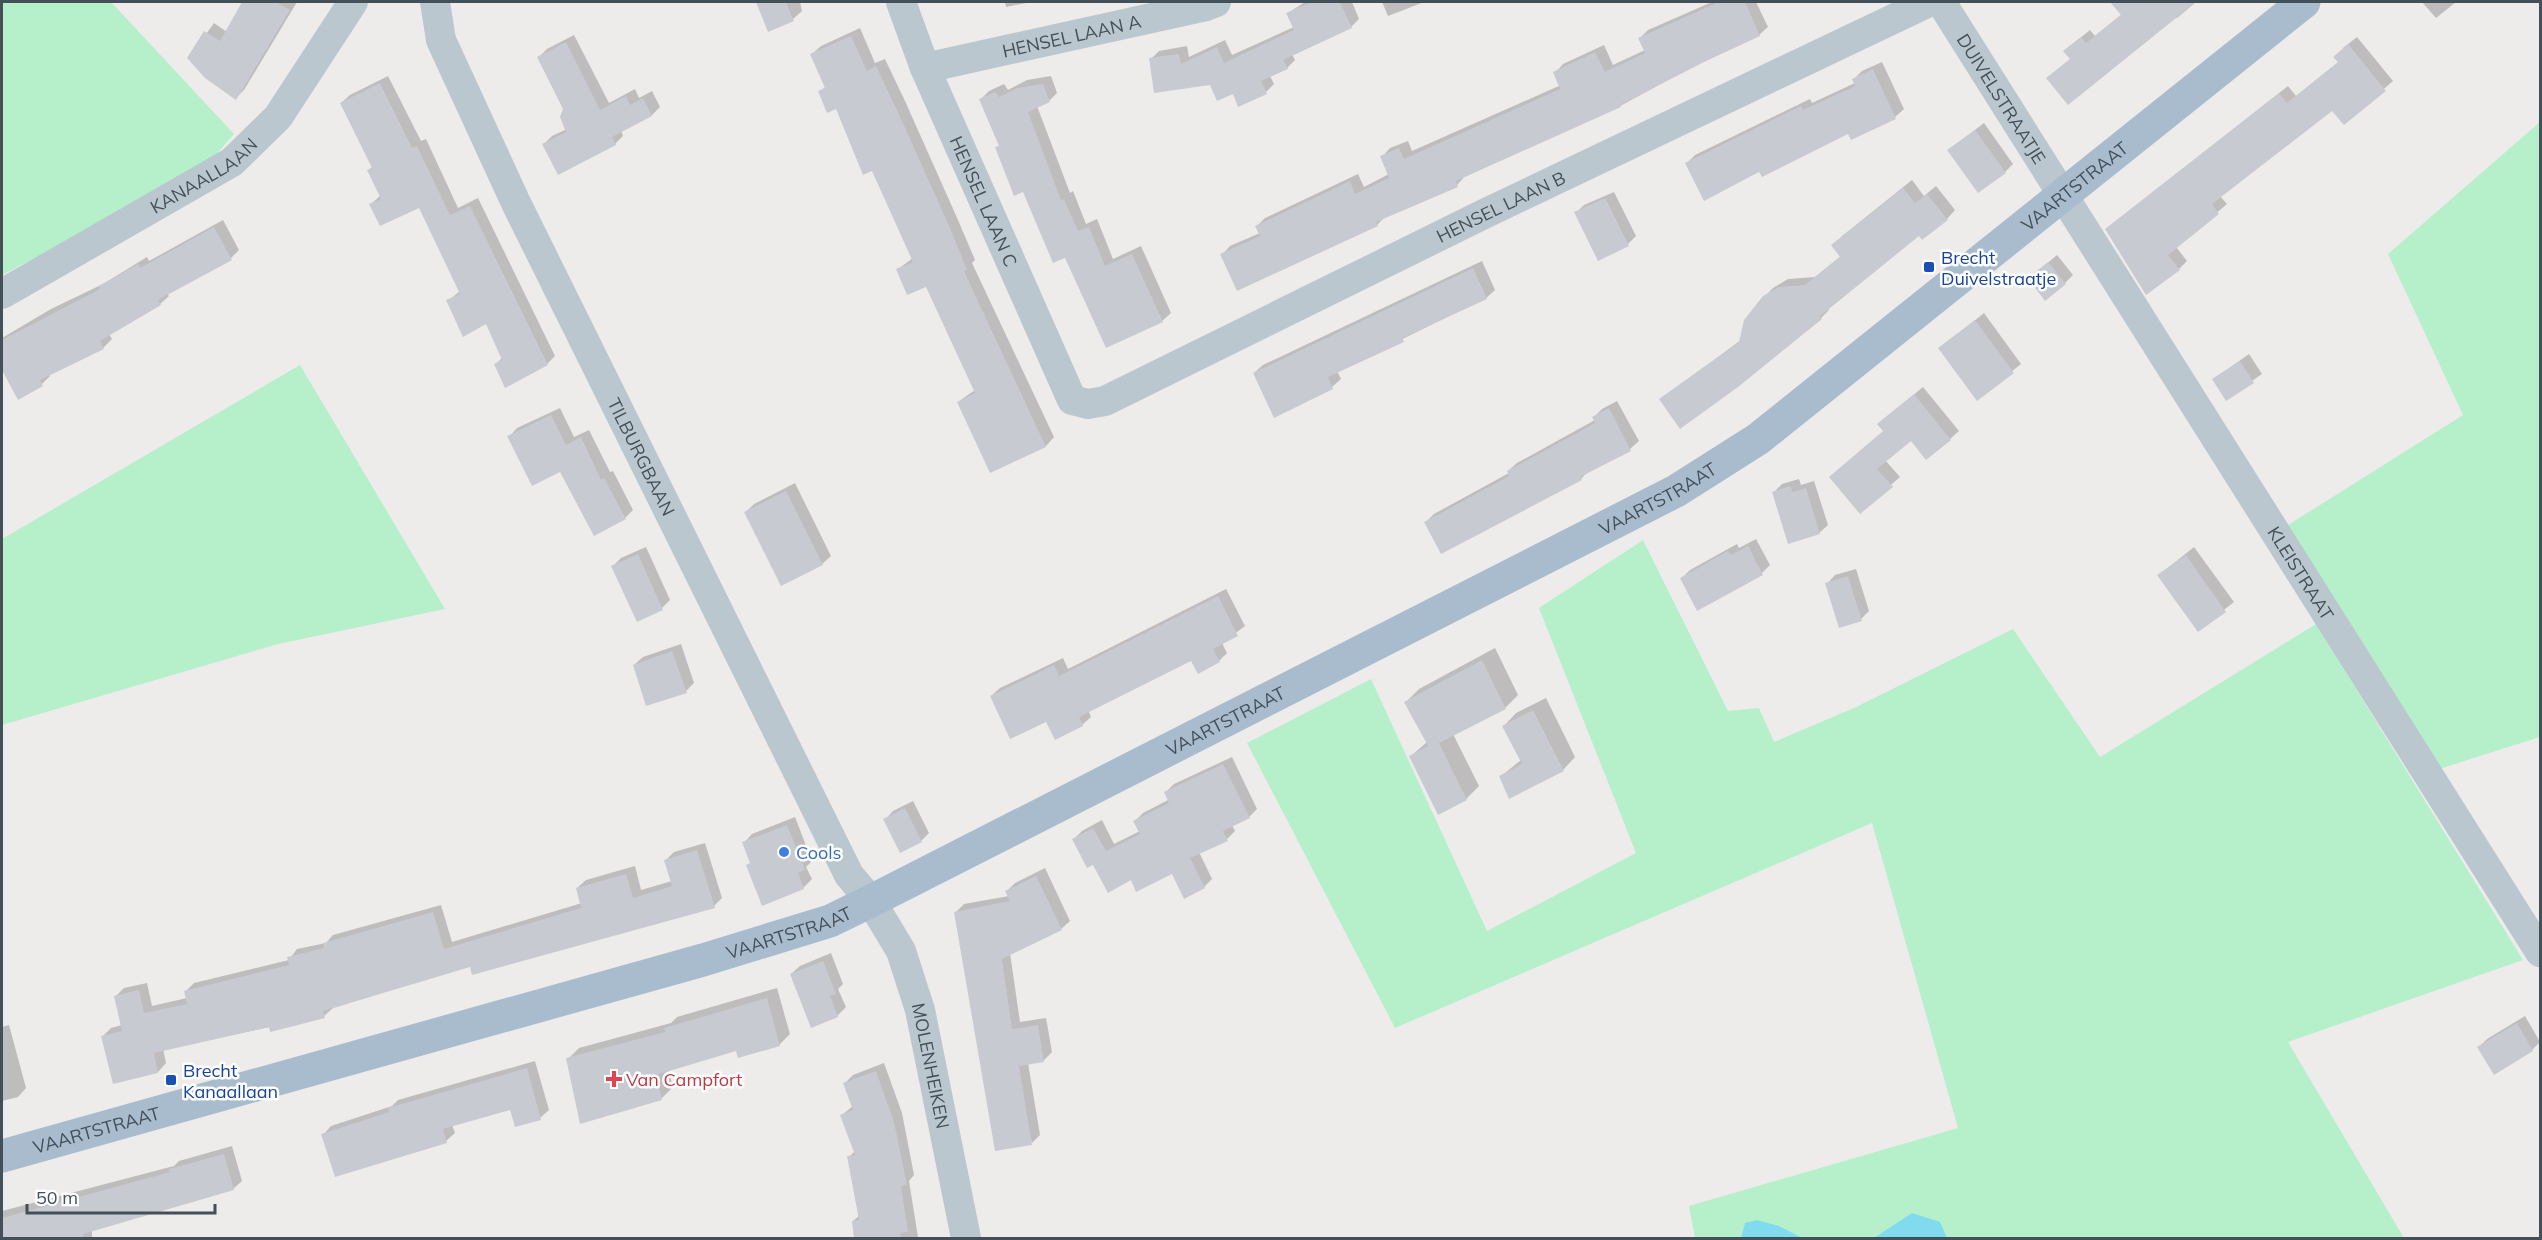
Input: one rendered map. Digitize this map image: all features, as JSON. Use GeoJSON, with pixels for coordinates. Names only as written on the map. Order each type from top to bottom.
{"type":"FeatureCollection","features":[{"type":"Feature","properties":{"kind":"main road","name":"VAARTSTRAAT"},"geometry":{"type":"LineString","coordinates":[[2,1156],[703,960],[830,921],[871,901],[1676,491],[1758,439],[2304,2]]}},
{"type":"Feature","properties":{"kind":"street","name":"KANAALLAAN"},"geometry":{"type":"LineString","coordinates":[[2,294],[232,162],[278,117],[353,2]]}},
{"type":"Feature","properties":{"kind":"street","name":"TILBURGBAAN"},"geometry":{"type":"LineString","coordinates":[[435,2],[441,40],[516,203],[849,875],[871,901]]}},
{"type":"Feature","properties":{"kind":"street","name":"HENSEL LAAN C"},"geometry":{"type":"LineString","coordinates":[[901,2],[925,68],[1072,400]]}},
{"type":"Feature","properties":{"kind":"street","name":"HENSEL LAAN A"},"geometry":{"type":"LineString","coordinates":[[925,68],[1216,2]]}},
{"type":"Feature","properties":{"kind":"street","name":"HENSEL LAAN B"},"geometry":{"type":"LineString","coordinates":[[1072,400],[1088,404],[1105,401],[1495,209],[1929,2]]}},
{"type":"Feature","properties":{"kind":"street","name":"DUIVELSTRAATJE"},"geometry":{"type":"LineString","coordinates":[[1941,2],[2061,195]]}},
{"type":"Feature","properties":{"kind":"street","name":"KLEISTRAAT"},"geometry":{"type":"LineString","coordinates":[[2061,195],[2541,952]]}},
{"type":"Feature","properties":{"kind":"street","name":"MOLENHEIKEN"},"geometry":{"type":"LineString","coordinates":[[871,901],[901,951],[920,1010],[966,1239]]}},
{"type":"Feature","properties":{"kind":"green space"},"geometry":{"type":"Polygon","coordinates":[[[2,2],[111,2],[234,134],[202,171],[2,275],[2,2]]]}},
{"type":"Feature","properties":{"kind":"green space"},"geometry":{"type":"Polygon","coordinates":[[[2540,122],[2540,737],[2439,769],[2285,527],[2463,415],[2388,254],[2540,122]]]}},
{"type":"Feature","properties":{"kind":"green space"},"geometry":{"type":"Polygon","coordinates":[[[300,365],[445,609],[278,644],[2,725],[2,539],[300,365]]]}},
{"type":"Feature","properties":{"kind":"green space"},"geometry":{"type":"Polygon","coordinates":[[[1643,540],[1728,711],[1759,708],[1774,742],[1854,708],[2013,629],[2100,757],[2316,624],[2523,960],[2288,1042],[2404,1238],[1695,1238],[1689,1206],[1958,1128],[1872,823],[1395,1028],[1247,743],[1371,679],[1487,931],[1636,853],[1539,608],[1643,540]]]}},
{"type":"Feature","properties":{"kind":"water"},"geometry":{"type":"Polygon","coordinates":[[[1912,1213],[1940,1222],[1947,1238],[1874,1238],[1912,1213]]]}},
{"type":"Feature","properties":{"kind":"water"},"geometry":{"type":"Polygon","coordinates":[[[1757,1220],[1779,1226],[1802,1238],[1741,1238],[1745,1223],[1757,1220]]]}},
{"type":"Feature","properties":{"kind":"building"},"geometry":{"type":"Polygon","coordinates":[[[242,2],[276,2],[290,10],[236,100],[205,78],[187,58],[204,31],[220,41],[242,2]]]}},
{"type":"Feature","properties":{"kind":"building"},"geometry":{"type":"Polygon","coordinates":[[[756,2],[786,2],[794,21],[768,32],[756,2]]]}},
{"type":"Feature","properties":{"kind":"building"},"geometry":{"type":"Polygon","coordinates":[[[1312,2],[1340,2],[1352,28],[1283,60],[1288,69],[1261,81],[1267,94],[1238,107],[1233,94],[1217,101],[1210,85],[1154,93],[1149,58],[1179,54],[1181,64],[1217,47],[1224,63],[1294,30],[1286,13],[1312,2]]]}},
{"type":"Feature","properties":{"kind":"building"},"geometry":{"type":"Polygon","coordinates":[[[1719,2],[1745,2],[1760,36],[1704,62],[1620,105],[1621,107],[1456,181],[1458,187],[1376,222],[1378,226],[1237,291],[1220,254],[1260,236],[1255,226],[1350,181],[1355,194],[1389,178],[1380,156],[1399,148],[1404,159],[1560,89],[1553,72],[1595,52],[1605,72],[1645,53],[1638,38],[1719,2]]]}},
{"type":"Feature","properties":{"kind":"building"},"geometry":{"type":"Polygon","coordinates":[[[2110,2],[2196,2],[2068,105],[2046,78],[2070,59],[2063,51],[2081,37],[2086,43],[2121,15],[2110,2]]]}},
{"type":"Feature","properties":{"kind":"building"},"geometry":{"type":"Polygon","coordinates":[[[851,36],[867,71],[876,66],[897,110],[950,228],[967,270],[964,271],[1046,447],[990,473],[957,402],[975,393],[926,287],[907,295],[896,269],[913,262],[872,171],[863,175],[836,109],[827,113],[818,91],[825,88],[810,54],[851,36]]]}},
{"type":"Feature","properties":{"kind":"building"},"geometry":{"type":"Polygon","coordinates":[[[566,42],[600,110],[626,96],[630,105],[643,98],[652,116],[612,137],[616,145],[558,175],[542,144],[566,132],[560,117],[563,109],[537,57],[566,42]]]}},
{"type":"Feature","properties":{"kind":"building"},"geometry":{"type":"Polygon","coordinates":[[[2348,44],[2386,91],[2344,125],[2332,111],[2212,204],[2219,214],[2168,255],[2180,270],[2146,295],[2105,229],[2279,93],[2287,103],[2338,62],[2333,57],[2348,44]]]}},
{"type":"Feature","properties":{"kind":"building"},"geometry":{"type":"Polygon","coordinates":[[[1873,69],[1896,119],[1851,140],[1848,134],[1762,177],[1759,172],[1704,201],[1685,163],[1801,106],[1803,110],[1855,86],[1852,79],[1873,69]]]}},
{"type":"Feature","properties":{"kind":"building"},"geometry":{"type":"Polygon","coordinates":[[[380,83],[412,148],[417,146],[450,215],[470,206],[548,365],[505,388],[494,364],[502,360],[486,324],[463,337],[446,300],[460,294],[419,208],[380,226],[369,204],[381,199],[367,170],[372,168],[340,103],[380,83]]]}},
{"type":"Feature","properties":{"kind":"building"},"geometry":{"type":"Polygon","coordinates":[[[1043,84],[1050,102],[1028,112],[1061,200],[1064,199],[1078,231],[1089,227],[1105,266],[1132,254],[1163,322],[1106,348],[1065,258],[1053,263],[1023,192],[1014,196],[995,147],[999,146],[979,99],[995,92],[999,97],[1017,88],[1043,84]]]}},
{"type":"Feature","properties":{"kind":"building"},"geometry":{"type":"Polygon","coordinates":[[[1975,130],[2006,173],[1978,193],[1947,150],[1975,130]]]}},
{"type":"Feature","properties":{"kind":"building"},"geometry":{"type":"Polygon","coordinates":[[[1903,188],[1915,203],[1927,194],[1948,220],[1922,240],[1919,236],[1819,317],[1822,319],[1738,387],[1680,429],[1659,399],[1739,342],[1744,320],[1763,296],[1779,287],[1805,285],[1840,257],[1831,245],[1903,188]]]}},
{"type":"Feature","properties":{"kind":"building"},"geometry":{"type":"Polygon","coordinates":[[[1606,199],[1629,246],[1598,261],[1574,212],[1606,199]]]}},
{"type":"Feature","properties":{"kind":"building"},"geometry":{"type":"Polygon","coordinates":[[[214,227],[232,260],[158,300],[161,305],[100,341],[104,349],[40,380],[43,386],[18,400],[2,370],[2,340],[100,289],[99,286],[138,264],[140,268],[214,227]]]}},
{"type":"Feature","properties":{"kind":"building"},"geometry":{"type":"Polygon","coordinates":[[[2048,262],[2066,284],[2045,301],[2028,278],[2048,262]]]}},
{"type":"Feature","properties":{"kind":"building"},"geometry":{"type":"Polygon","coordinates":[[[1473,268],[1487,299],[1402,338],[1404,342],[1328,377],[1333,389],[1274,418],[1253,373],[1473,268]]]}},
{"type":"Feature","properties":{"kind":"building"},"geometry":{"type":"Polygon","coordinates":[[[1975,320],[2014,373],[1977,401],[1938,348],[1975,320]]]}},
{"type":"Feature","properties":{"kind":"building"},"geometry":{"type":"Polygon","coordinates":[[[2240,361],[2254,383],[2226,401],[2212,379],[2240,361]]]}},
{"type":"Feature","properties":{"kind":"building"},"geometry":{"type":"Polygon","coordinates":[[[1914,394],[1951,440],[1926,460],[1911,441],[1877,469],[1893,487],[1860,514],[1829,477],[1883,431],[1877,424],[1914,394]]]}},
{"type":"Feature","properties":{"kind":"building"},"geometry":{"type":"Polygon","coordinates":[[[1609,408],[1631,451],[1580,477],[1582,480],[1441,554],[1424,522],[1509,476],[1507,471],[1595,423],[1592,417],[1609,408]]]}},
{"type":"Feature","properties":{"kind":"building"},"geometry":{"type":"Polygon","coordinates":[[[551,415],[566,445],[581,437],[601,480],[604,478],[626,519],[594,536],[560,472],[532,486],[507,436],[551,415]]]}},
{"type":"Feature","properties":{"kind":"building"},"geometry":{"type":"Polygon","coordinates":[[[1790,486],[1793,492],[1806,488],[1820,534],[1788,544],[1772,492],[1790,486]]]}},
{"type":"Feature","properties":{"kind":"building"},"geometry":{"type":"Polygon","coordinates":[[[786,491],[823,565],[781,586],[744,512],[786,491]]]}},
{"type":"Feature","properties":{"kind":"building"},"geometry":{"type":"Polygon","coordinates":[[[1748,546],[1763,575],[1697,611],[1680,578],[1728,551],[1731,555],[1748,546]]]}},
{"type":"Feature","properties":{"kind":"building"},"geometry":{"type":"Polygon","coordinates":[[[638,554],[663,610],[637,622],[611,566],[638,554]]]}},
{"type":"Feature","properties":{"kind":"building"},"geometry":{"type":"Polygon","coordinates":[[[2186,555],[2226,612],[2198,632],[2157,575],[2186,555]]]}},
{"type":"Feature","properties":{"kind":"building"},"geometry":{"type":"Polygon","coordinates":[[[1848,576],[1862,621],[1839,628],[1825,583],[1848,576]]]}},
{"type":"Feature","properties":{"kind":"building"},"geometry":{"type":"Polygon","coordinates":[[[1218,596],[1238,636],[1213,649],[1220,662],[1198,674],[1191,661],[1079,717],[1083,726],[1055,740],[1046,722],[1010,739],[990,696],[1054,665],[1059,676],[1218,596]]]}},
{"type":"Feature","properties":{"kind":"building"},"geometry":{"type":"Polygon","coordinates":[[[672,651],[687,693],[646,706],[633,665],[672,651]]]}},
{"type":"Feature","properties":{"kind":"building"},"geometry":{"type":"Polygon","coordinates":[[[1482,660],[1506,709],[1439,743],[1467,800],[1438,815],[1409,756],[1428,746],[1404,702],[1482,660]]]}},
{"type":"Feature","properties":{"kind":"building"},"geometry":{"type":"Polygon","coordinates":[[[1533,710],[1564,771],[1509,799],[1499,776],[1522,764],[1502,726],[1533,710]]]}},
{"type":"Feature","properties":{"kind":"building"},"geometry":{"type":"Polygon","coordinates":[[[1223,764],[1250,818],[1223,831],[1228,841],[1190,858],[1205,888],[1184,899],[1172,874],[1136,892],[1131,880],[1108,893],[1093,865],[1087,868],[1072,839],[1093,828],[1106,851],[1140,834],[1133,821],[1169,803],[1164,792],[1223,764]]]}},
{"type":"Feature","properties":{"kind":"building"},"geometry":{"type":"Polygon","coordinates":[[[905,808],[922,842],[900,853],[883,819],[905,808]]]}},
{"type":"Feature","properties":{"kind":"building"},"geometry":{"type":"Polygon","coordinates":[[[787,825],[805,870],[798,873],[804,889],[762,906],[746,865],[750,863],[742,842],[787,825]]]}},
{"type":"Feature","properties":{"kind":"building"},"geometry":{"type":"Polygon","coordinates":[[[697,850],[715,908],[472,975],[470,967],[323,1011],[325,1018],[270,1032],[269,1027],[154,1053],[158,1073],[113,1084],[101,1036],[122,1031],[114,996],[139,990],[144,1013],[187,1004],[184,991],[289,965],[287,957],[324,948],[323,943],[433,912],[444,949],[581,908],[576,888],[626,874],[633,898],[672,886],[664,860],[697,850]]]}},
{"type":"Feature","properties":{"kind":"building"},"geometry":{"type":"Polygon","coordinates":[[[1036,876],[1062,930],[1002,959],[1012,1029],[1038,1025],[1044,1062],[1019,1066],[1032,1145],[995,1151],[954,912],[1010,901],[1005,891],[1036,876]]]}},
{"type":"Feature","properties":{"kind":"building"},"geometry":{"type":"Polygon","coordinates":[[[823,961],[836,994],[830,996],[838,1017],[811,1028],[790,974],[823,961]]]}},
{"type":"Feature","properties":{"kind":"building"},"geometry":{"type":"Polygon","coordinates":[[[767,998],[780,1046],[738,1058],[736,1051],[656,1075],[662,1100],[580,1124],[566,1058],[665,1032],[664,1028],[767,998]]]}},
{"type":"Feature","properties":{"kind":"building"},"geometry":{"type":"Polygon","coordinates":[[[2517,1023],[2533,1051],[2494,1075],[2477,1047],[2517,1023]]]}},
{"type":"Feature","properties":{"kind":"building"},"geometry":{"type":"Polygon","coordinates":[[[527,1068],[541,1120],[515,1127],[510,1110],[443,1129],[447,1143],[335,1177],[321,1134],[389,1112],[388,1108],[527,1068]]]}},
{"type":"Feature","properties":{"kind":"building"},"geometry":{"type":"Polygon","coordinates":[[[876,1071],[894,1122],[907,1185],[901,1186],[908,1232],[900,1233],[901,1239],[854,1239],[852,1221],[859,1220],[847,1156],[855,1155],[840,1115],[853,1110],[843,1083],[876,1071]]]}},
{"type":"Feature","properties":{"kind":"building"},"geometry":{"type":"Polygon","coordinates":[[[224,1154],[234,1190],[83,1234],[84,1239],[2,1239],[2,1218],[170,1172],[169,1169],[224,1154]]]}},
{"type":"Feature","properties":{"kind":"place","name":"Brecht Duivelstraatje"},"geometry":{"type":"Point","coordinates":[1929,267]}},
{"type":"Feature","properties":{"kind":"place","name":"Cools"},"geometry":{"type":"Point","coordinates":[784,852]}},
{"type":"Feature","properties":{"kind":"place","name":"Van Campfort"},"geometry":{"type":"Point","coordinates":[614,1079]}},
{"type":"Feature","properties":{"kind":"place","name":"Brecht Kanaallaan"},"geometry":{"type":"Point","coordinates":[171,1080]}}]}
